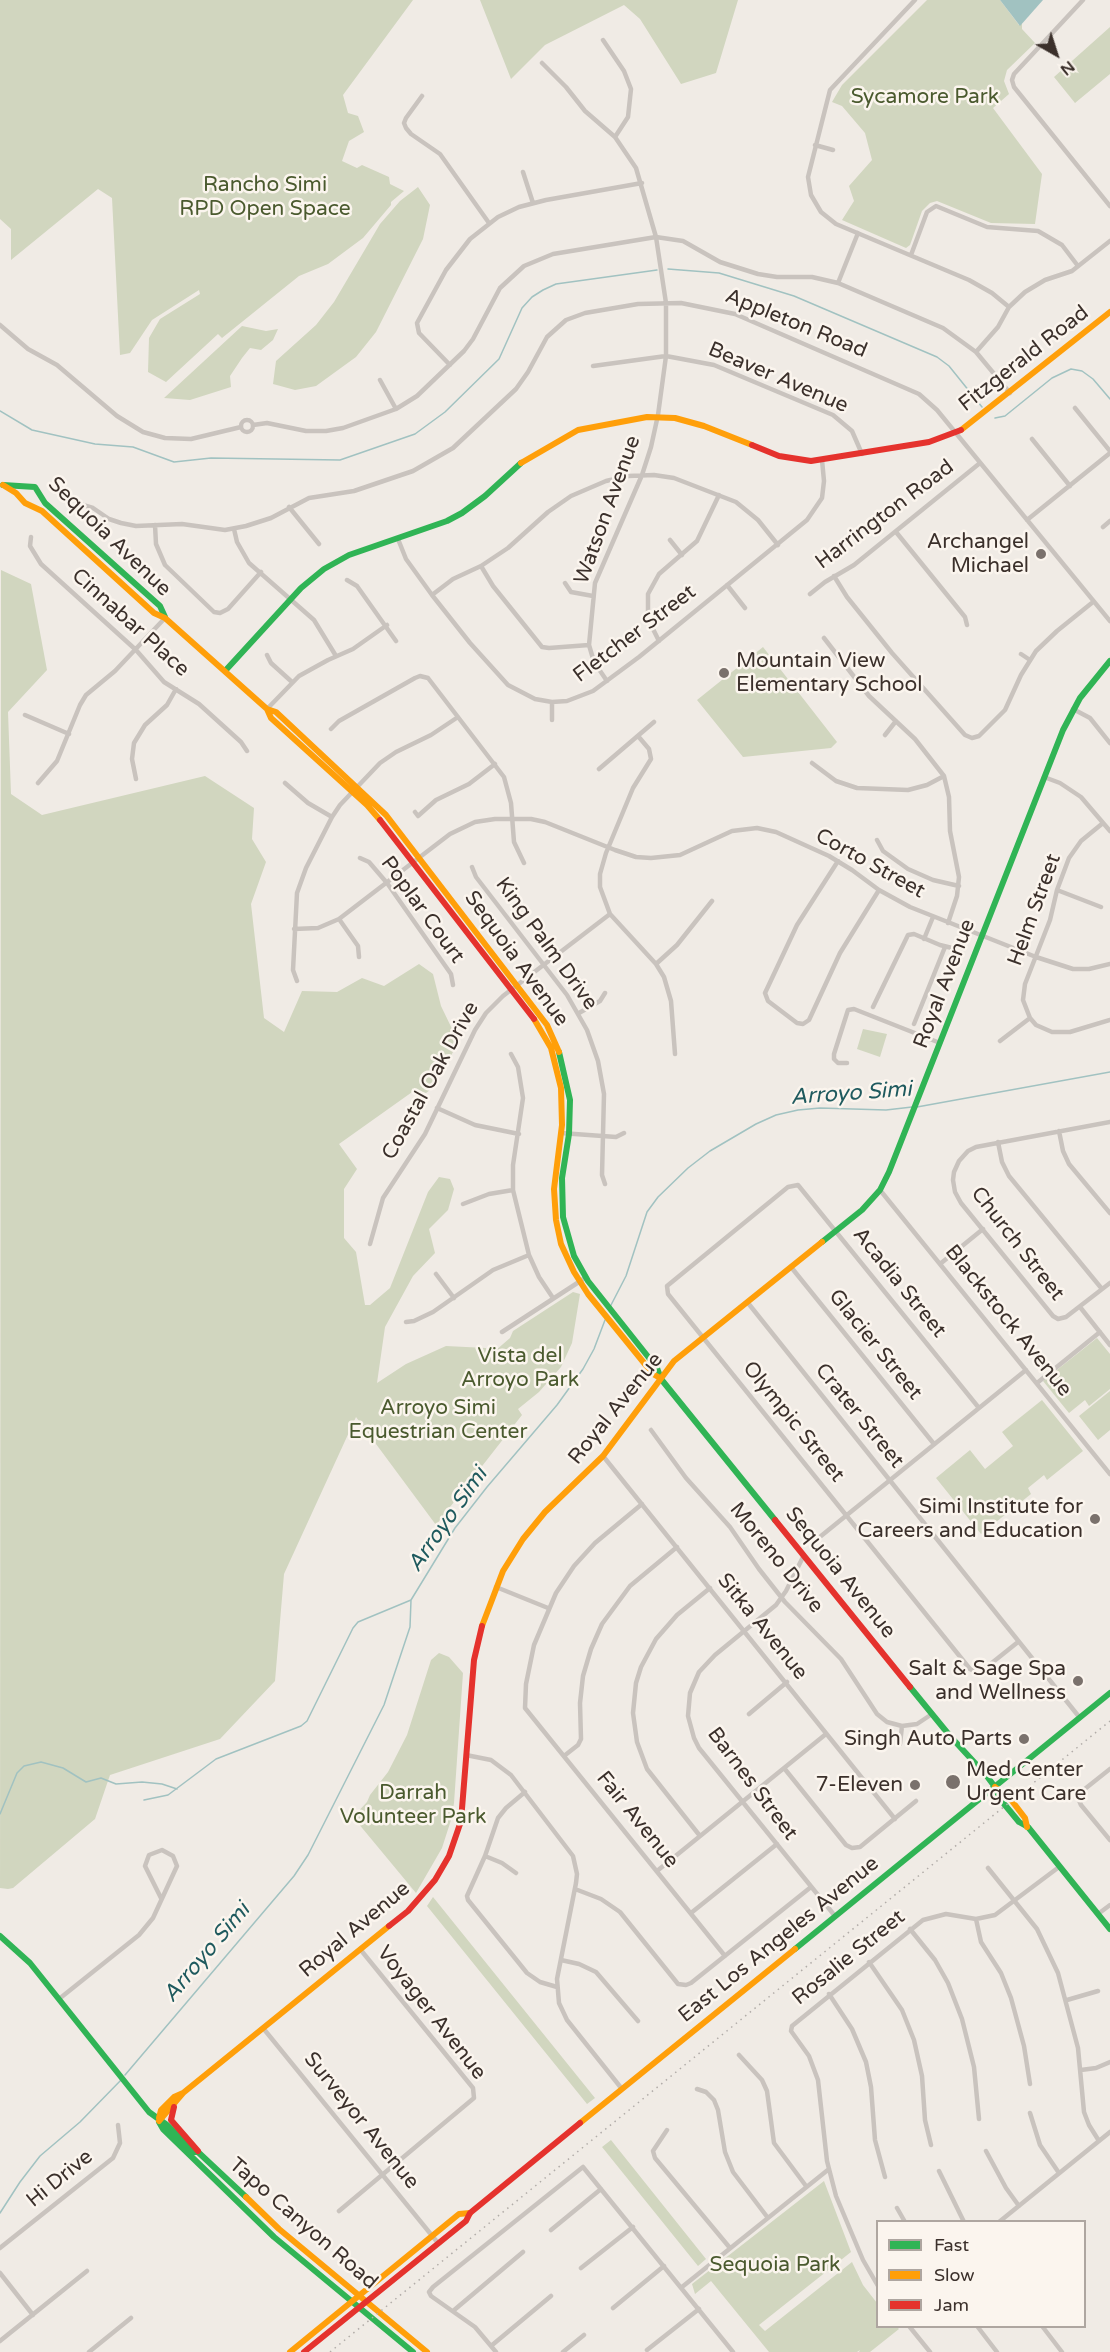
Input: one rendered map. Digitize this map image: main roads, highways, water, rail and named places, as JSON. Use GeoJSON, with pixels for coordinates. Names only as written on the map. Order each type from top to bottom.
{"type":"FeatureCollection","features":[{"type":"Feature","properties":{"kind":"main road","name":"Fitzgerald Road"},"geometry":{"type":"LineString","coordinates":[[225,671],[312,578],[336,562],[447,521],[462,513],[485,496],[527,458],[558,439],[597,424],[658,416],[694,422],[779,456],[800,460],[822,460],[929,442],[956,433],[985,414],[1110,312]]}},
{"type":"Feature","properties":{"kind":"main road","name":"Sequoia Avenue"},"geometry":{"type":"LineString","coordinates":[[1,485],[34,487],[45,503],[160,606],[165,618]]}},
{"type":"Feature","properties":{"kind":"main road","name":"Sequoia Avenue"},"geometry":{"type":"LineString","coordinates":[[1,485],[25,503],[42,511],[154,613],[165,618],[267,709],[276,712],[386,815],[417,860],[515,987],[548,1025],[562,1059],[570,1100],[569,1134],[562,1178],[563,1217],[582,1280],[595,1290],[657,1368],[661,1378],[932,1714],[995,1787],[1000,1799],[1019,1822],[1028,1827],[1110,1929]]}},
{"type":"Feature","properties":{"kind":"main road","name":"Sequoia Avenue"},"geometry":{"type":"LineString","coordinates":[[20,497],[25,487]]}},
{"type":"Feature","properties":{"kind":"main road","name":"Royal Avenue"},"geometry":{"type":"LineString","coordinates":[[159,2121],[183,2093],[416,1903],[442,1869],[454,1845],[461,1821],[474,1660],[482,1624],[496,1587],[513,1554],[534,1524],[603,1456],[674,1361],[862,1210],[880,1190],[1073,709],[1110,661]]}},
{"type":"Feature","properties":{"kind":"main road","name":"Sequoia Avenue"},"geometry":{"type":"LineString","coordinates":[[515,987],[540,1027],[556,1061],[563,1100],[554,1189],[556,1220],[561,1244],[592,1299],[653,1374],[661,1378]]}},
{"type":"Feature","properties":{"kind":"main road","name":"East Los Angeles Avenue"},"geometry":{"type":"LineString","coordinates":[[304,2352],[466,2221],[470,2212],[1110,1693]]}},
{"type":"Feature","properties":{"kind":"main road","name":"Tapo Canyon Road"},"geometry":{"type":"LineString","coordinates":[[0,1936],[21,1953],[131,2090],[159,2121],[163,2129],[274,2237],[413,2352]]}},
{"type":"Feature","properties":{"kind":"main road","name":"Royal Avenue"},"geometry":{"type":"LineString","coordinates":[[159,2121],[161,2110],[179,2093],[183,2093]]}},
{"type":"Feature","properties":{"kind":"main road"},"geometry":{"type":"LineString","coordinates":[[177,2100],[171,2111],[171,2120],[198,2152]]}},
{"type":"Feature","properties":{"kind":"main road","name":"Tapo Canyon Road"},"geometry":{"type":"LineString","coordinates":[[159,2121],[195,2152],[198,2152],[279,2229],[428,2352]]}},
{"type":"Feature","properties":{"kind":"main road","name":"East Los Angeles Avenue"},"geometry":{"type":"LineString","coordinates":[[290,2352],[459,2214],[470,2212]]}},
{"type":"Feature","properties":{"kind":"water"},"geometry":{"type":"Polygon","coordinates":[[[1000,0],[1043,0],[1020,26],[1000,0]]]}},
{"type":"Feature","properties":{"kind":"waterway"},"geometry":{"type":"LineString","coordinates":[[668,269],[719,273],[794,296],[937,357],[949,366],[982,407]]}},
{"type":"Feature","properties":{"kind":"waterway"},"geometry":{"type":"LineString","coordinates":[[0,411],[32,430],[95,444],[133,447],[174,462],[211,458],[340,460],[415,434],[445,412],[499,359],[522,308],[532,297],[543,290],[556,284],[657,270]]}},
{"type":"Feature","properties":{"kind":"waterway"},"geometry":{"type":"LineString","coordinates":[[995,418],[1005,416],[1052,378],[1071,369],[1082,371],[1093,379],[1110,399]]}},
{"type":"Feature","properties":{"kind":"waterway","name":"Arroyo Simi"},"geometry":{"type":"LineString","coordinates":[[917,1107],[1110,1072]]}},
{"type":"Feature","properties":{"kind":"waterway","name":"Arroyo Simi"},"geometry":{"type":"LineString","coordinates":[[610,1307],[626,1276],[647,1212],[658,1197],[688,1168],[710,1151],[756,1124],[776,1115],[798,1110],[820,1108],[886,1110],[912,1107]]}},
{"type":"Feature","properties":{"kind":"waterway","name":"Arroyo Simi"},"geometry":{"type":"LineString","coordinates":[[125,2075],[294,1876],[308,1855],[384,1705],[410,1627],[411,1600],[455,1528],[557,1405],[583,1369],[594,1349],[605,1320]]}},
{"type":"Feature","properties":{"kind":"waterway"},"geometry":{"type":"LineString","coordinates":[[144,1800],[168,1795],[216,1759],[301,1726],[307,1721],[358,1622],[411,1600]]}},
{"type":"Feature","properties":{"kind":"waterway"},"geometry":{"type":"LineString","coordinates":[[0,1814],[17,1773],[24,1766],[41,1762],[63,1768],[86,1782],[101,1778],[116,1784],[142,1782],[162,1784],[177,1789]]}},
{"type":"Feature","properties":{"kind":"waterway","name":"Arroyo Simi"},"geometry":{"type":"LineString","coordinates":[[0,2213],[40,2156],[80,2122],[122,2079]]}},
{"type":"Feature","properties":{"kind":"railway"},"geometry":{"type":"LineString","coordinates":[[330,2352],[1110,1721]]}},
{"type":"Feature","properties":{"kind":"place","name":"Archangel Michael"},"geometry":{"type":"Point","coordinates":[1041,554]}},
{"type":"Feature","properties":{"kind":"place","name":"Mountain View Elementary School"},"geometry":{"type":"Point","coordinates":[724,673]}},
{"type":"Feature","properties":{"kind":"place","name":"Simi Institute for Careers and Education"},"geometry":{"type":"Point","coordinates":[1095,1519]}},
{"type":"Feature","properties":{"kind":"place","name":"Salt & Sage Spa and Wellness"},"geometry":{"type":"Point","coordinates":[1078,1681]}},
{"type":"Feature","properties":{"kind":"place","name":"Singh Auto Parts"},"geometry":{"type":"Point","coordinates":[1024,1739]}},
{"type":"Feature","properties":{"kind":"place","name":"Med Center Urgent Care"},"geometry":{"type":"Point","coordinates":[953,1782]}},
{"type":"Feature","properties":{"kind":"place","name":"7-Eleven"},"geometry":{"type":"Point","coordinates":[915,1785]}},
{"type":"Feature","properties":{"kind":"park label","name":"Sycamore Park"},"geometry":{"type":"Point","coordinates":[925,97]}},
{"type":"Feature","properties":{"kind":"park label","name":"Rancho Simi RPD Open Space"},"geometry":{"type":"Point","coordinates":[265,197]}},
{"type":"Feature","properties":{"kind":"park label","name":"Vista del Arroyo Park"},"geometry":{"type":"Point","coordinates":[520,1368]}},
{"type":"Feature","properties":{"kind":"park label","name":"Arroyo Simi Equestrian Center"},"geometry":{"type":"Point","coordinates":[438,1420]}},
{"type":"Feature","properties":{"kind":"park label","name":"Darrah Volunteer Park"},"geometry":{"type":"Point","coordinates":[413,1805]}},
{"type":"Feature","properties":{"kind":"park label","name":"Sequoia Park"},"geometry":{"type":"Point","coordinates":[775,2265]}}]}
